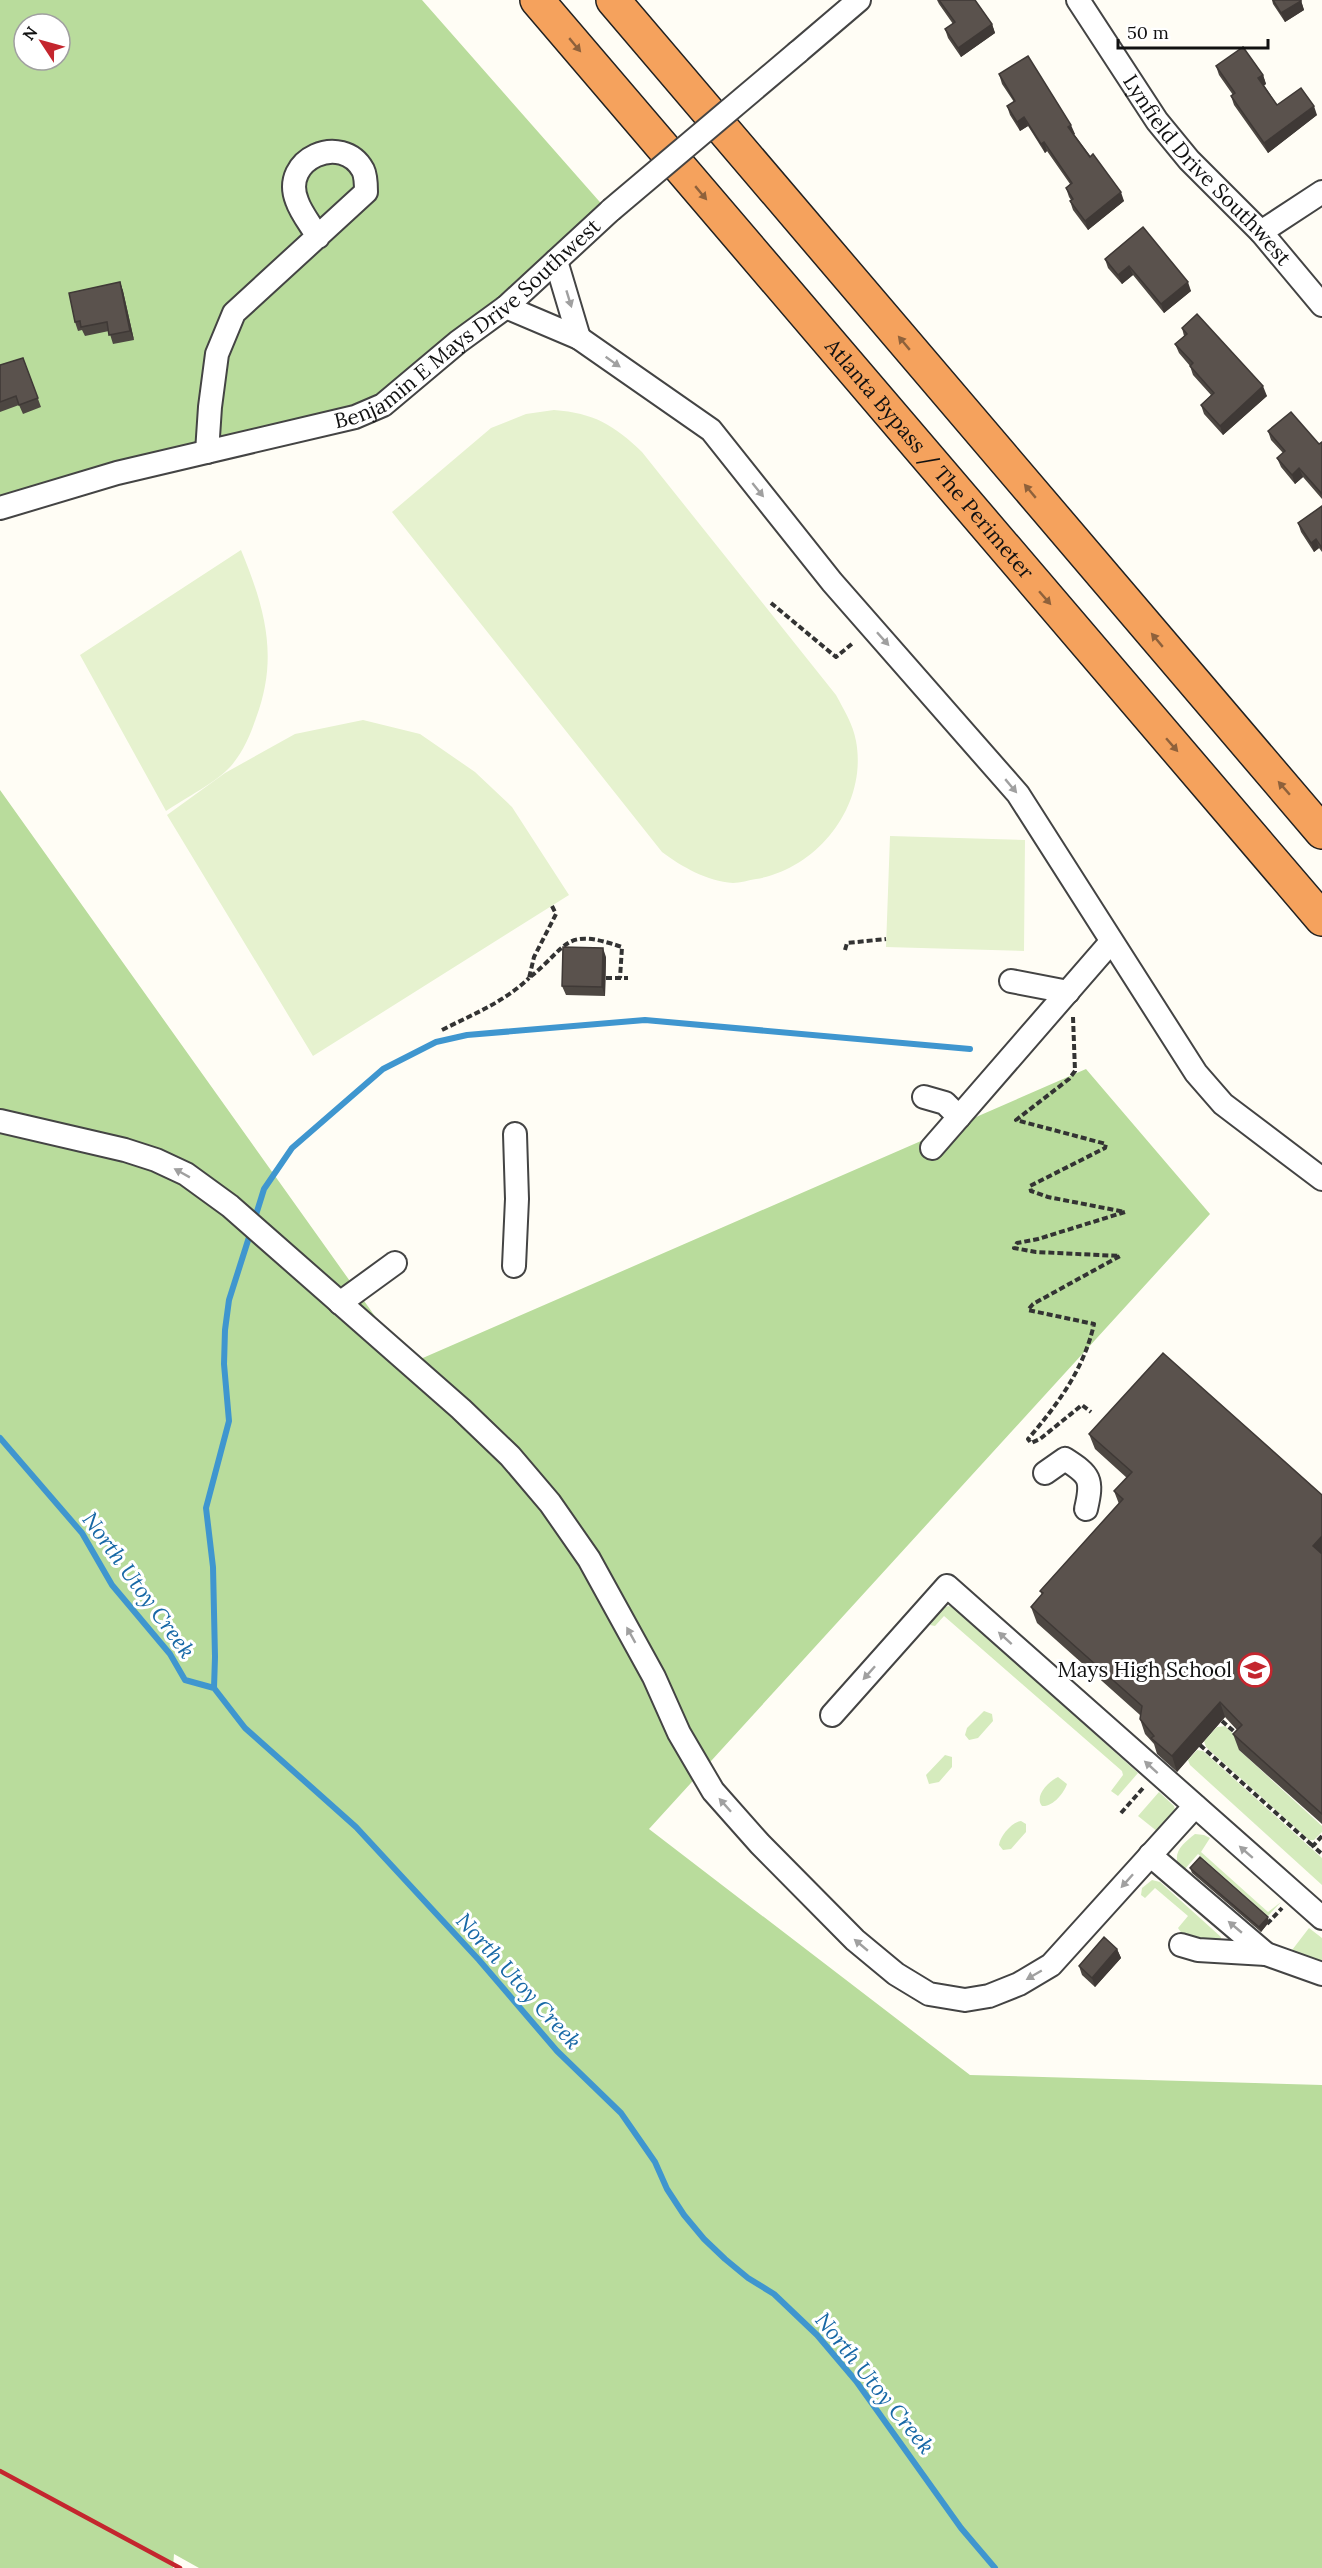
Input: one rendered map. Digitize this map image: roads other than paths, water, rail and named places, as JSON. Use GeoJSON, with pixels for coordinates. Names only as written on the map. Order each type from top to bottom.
{"type":"FeatureCollection","features":[{"type":"Feature","properties":{"kind":"highway","name":"Atlanta Bypass / The Perimeter"},"geometry":{"type":"LineString","coordinates":[[537,0],[1322,920]]}},
{"type":"Feature","properties":{"kind":"highway"},"geometry":{"type":"LineString","coordinates":[[613,0],[1322,832]]}},
{"type":"Feature","properties":{"kind":"street","name":"Benjamin E Mays Drive Southwest"},"geometry":{"type":"LineString","coordinates":[[0,508],[108,475],[356,417],[383,405],[458,342],[506,308],[611,210],[859,0]]}},
{"type":"Feature","properties":{"kind":"street","name":"Lynfield Drive Southwest"},"geometry":{"type":"LineString","coordinates":[[1077,0],[1157,121],[1189,160],[1261,232],[1322,305]]}},
{"type":"Feature","properties":{"kind":"street"},"geometry":{"type":"LineString","coordinates":[[1261,232],[1322,192]]}},
{"type":"Feature","properties":{"kind":"street"},"geometry":{"type":"LineString","coordinates":[[207,452],[217,354],[234,313],[318,237]]}},
{"type":"Feature","properties":{"kind":"street"},"geometry":{"type":"LineString","coordinates":[[556,261],[579,338]]}},
{"type":"Feature","properties":{"kind":"street"},"geometry":{"type":"LineString","coordinates":[[506,308],[579,338],[711,430],[832,582],[1018,794],[1196,1073],[1223,1104],[1322,1179]]}},
{"type":"Feature","properties":{"kind":"street"},"geometry":{"type":"LineString","coordinates":[[933,1148],[1111,942]]}},
{"type":"Feature","properties":{"kind":"street"},"geometry":{"type":"LineString","coordinates":[[1011,981],[1068,992]]}},
{"type":"Feature","properties":{"kind":"street"},"geometry":{"type":"LineString","coordinates":[[924,1096],[945,1103],[959,1117]]}},
{"type":"Feature","properties":{"kind":"street"},"geometry":{"type":"LineString","coordinates":[[0,1120],[90,1141],[156,1160],[186,1174],[230,1206],[461,1409],[510,1456],[537,1487],[589,1559],[654,1677],[679,1734],[713,1791],[760,1844],[855,1941],[896,1974],[929,1994],[965,2000],[990,1996],[1051,1965],[1195,1806]]}},
{"type":"Feature","properties":{"kind":"street"},"geometry":{"type":"LineString","coordinates":[[514,1266],[517,1199],[515,1134]]}},
{"type":"Feature","properties":{"kind":"street"},"geometry":{"type":"LineString","coordinates":[[340,1303],[395,1263]]}},
{"type":"Feature","properties":{"kind":"street"},"geometry":{"type":"LineString","coordinates":[[1045,1473],[1065,1459],[1084,1471],[1091,1488],[1086,1509]]}},
{"type":"Feature","properties":{"kind":"street"},"geometry":{"type":"LineString","coordinates":[[831,1715],[952,1579],[1195,1806],[1322,1918]]}},
{"type":"Feature","properties":{"kind":"street"},"geometry":{"type":"LineString","coordinates":[[1150,1855],[1266,1954]]}},
{"type":"Feature","properties":{"kind":"street"},"geometry":{"type":"LineString","coordinates":[[1182,1945],[1198,1950],[1266,1954],[1322,1974]]}},
{"type":"Feature","properties":{"kind":"waterway"},"geometry":{"type":"LineString","coordinates":[[254,1221],[264,1189],[292,1148],[383,1069],[436,1042],[467,1035],[645,1020],[970,1049]]}},
{"type":"Feature","properties":{"kind":"waterway"},"geometry":{"type":"LineString","coordinates":[[214,1688],[213,1567],[206,1508],[229,1421],[224,1364],[229,1300],[251,1231]]}},
{"type":"Feature","properties":{"kind":"waterway","name":"North Utoy Creek"},"geometry":{"type":"LineString","coordinates":[[0,1438],[82,1533],[112,1585],[170,1654],[185,1680],[214,1688],[245,1728],[356,1827],[479,1960],[557,2051],[621,2113],[655,2162],[667,2189],[684,2215],[725,2259],[748,2278],[774,2294],[817,2335],[856,2381],[961,2528],[995,2568]]}},
{"type":"Feature","properties":{"kind":"railway"},"geometry":{"type":"LineString","coordinates":[[0,2471],[180,2568]]}},
{"type":"Feature","properties":{"kind":"place","name":"Mays High School"},"geometry":{"type":"Point","coordinates":[1255,1670]}}]}
